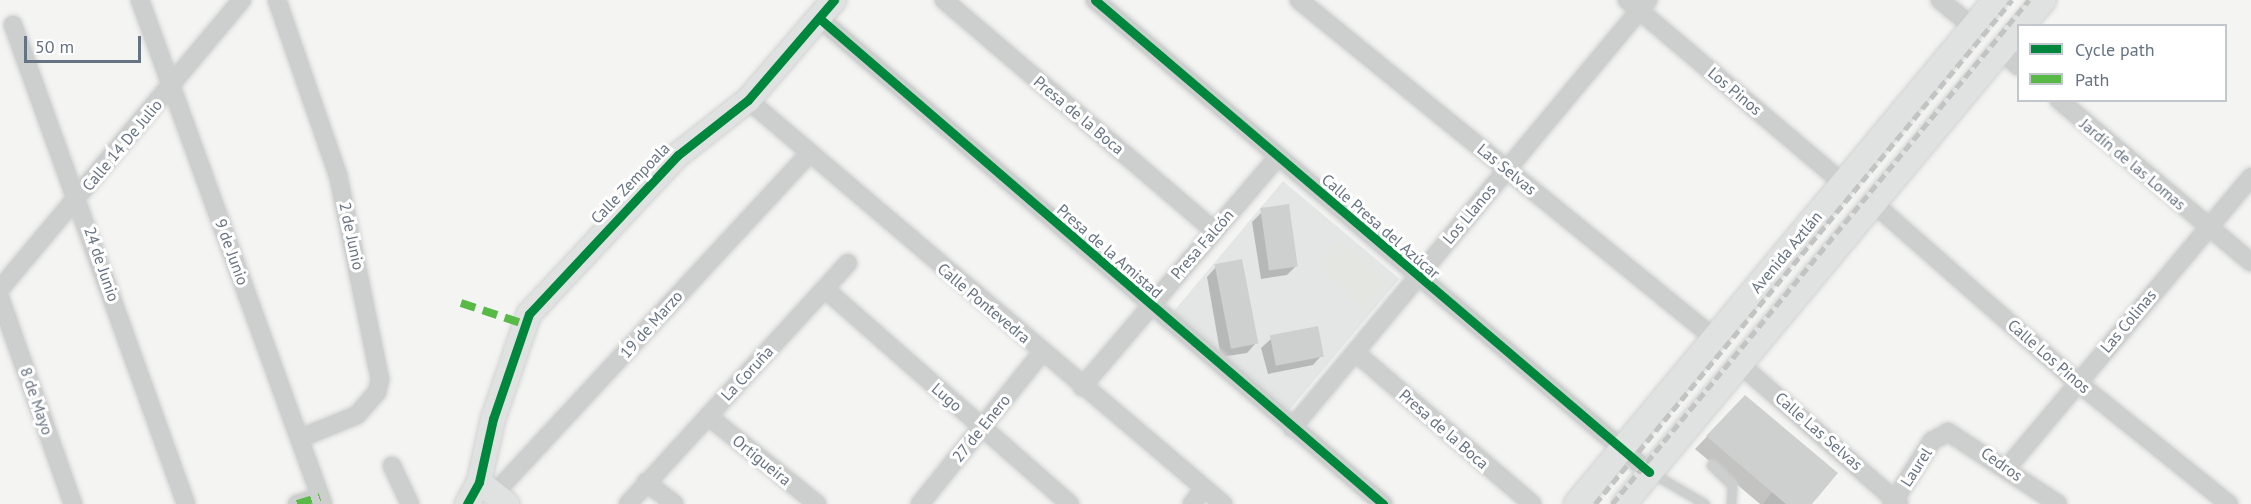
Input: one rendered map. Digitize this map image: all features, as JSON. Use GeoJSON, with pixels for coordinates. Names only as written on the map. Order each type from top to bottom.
{"type":"FeatureCollection","features":[{"type":"Feature","properties":{"kind":"main road","name":"Avenida Aztlán"},"geometry":{"type":"LineString","coordinates":[[1576,504],[1995,0]]}},
{"type":"Feature","properties":{"kind":"main road"},"geometry":{"type":"LineString","coordinates":[[2024,24],[2044,0]]}},
{"type":"Feature","properties":{"kind":"main road","name":"Calle Zempoala"},"geometry":{"type":"LineString","coordinates":[[493,493],[493,418],[515,347],[534,307],[678,155],[748,100],[827,9]]}},
{"type":"Feature","properties":{"kind":"main road"},"geometry":{"type":"LineString","coordinates":[[1624,504],[1741,365],[1873,202],[2010,59],[2017,36]]}},
{"type":"Feature","properties":{"kind":"main road","name":"19 de Marzo"},"geometry":{"type":"LineString","coordinates":[[467,504],[493,493]]}},
{"type":"Feature","properties":{"kind":"street","name":"9 de Junio"},"geometry":{"type":"LineString","coordinates":[[140,0],[303,437],[321,501]]}},
{"type":"Feature","properties":{"kind":"street","name":"Calle 14 De Julio"},"geometry":{"type":"LineString","coordinates":[[0,288],[172,87],[242,0]]}},
{"type":"Feature","properties":{"kind":"street","name":"2 de Junio"},"geometry":{"type":"LineString","coordinates":[[277,0],[338,175],[380,379],[377,392],[357,415],[303,437]]}},
{"type":"Feature","properties":{"kind":"street","name":"Presa de la Boca"},"geometry":{"type":"LineString","coordinates":[[944,0],[1213,230]]}},
{"type":"Feature","properties":{"kind":"street","name":"Calle Presa del Azúcar"},"geometry":{"type":"LineString","coordinates":[[1095,0],[1620,452],[1650,472]]}},
{"type":"Feature","properties":{"kind":"street","name":"Las Selvas"},"geometry":{"type":"LineString","coordinates":[[1299,0],[1714,338]]}},
{"type":"Feature","properties":{"kind":"street"},"geometry":{"type":"LineString","coordinates":[[1941,0],[1972,27]]}},
{"type":"Feature","properties":{"kind":"street","name":"Los Llanos"},"geometry":{"type":"LineString","coordinates":[[1292,428],[1356,353],[1638,4]]}},
{"type":"Feature","properties":{"kind":"street","name":"Los Pinos"},"geometry":{"type":"LineString","coordinates":[[1638,4],[1843,183]]}},
{"type":"Feature","properties":{"kind":"street","name":"Presa de la Amistad"},"geometry":{"type":"LineString","coordinates":[[827,9],[1149,305],[1383,504]]}},
{"type":"Feature","properties":{"kind":"street","name":"24 de Junio"},"geometry":{"type":"LineString","coordinates":[[13,25],[79,197],[186,504]]}},
{"type":"Feature","properties":{"kind":"street","name":"Calle Pontevedra"},"geometry":{"type":"LineString","coordinates":[[748,100],[808,154],[1222,504]]}},
{"type":"Feature","properties":{"kind":"street","name":"Jardín de las Lomas"},"geometry":{"type":"LineString","coordinates":[[2060,102],[2251,262]]}},
{"type":"Feature","properties":{"kind":"street","name":"19 de Marzo"},"geometry":{"type":"LineString","coordinates":[[493,493],[808,154]]}},
{"type":"Feature","properties":{"kind":"street","name":"Presa Falcón"},"geometry":{"type":"LineString","coordinates":[[1082,387],[1149,305],[1278,157]]}},
{"type":"Feature","properties":{"kind":"street","name":"Las Colinas"},"geometry":{"type":"LineString","coordinates":[[2007,468],[2077,381],[2251,177]]}},
{"type":"Feature","properties":{"kind":"street","name":"Calle Los Pinos"},"geometry":{"type":"LineString","coordinates":[[1873,202],[2077,381],[2229,504]]}},
{"type":"Feature","properties":{"kind":"street","name":"La Coruña"},"geometry":{"type":"LineString","coordinates":[[628,504],[848,263]]}},
{"type":"Feature","properties":{"kind":"street","name":"Lugo"},"geometry":{"type":"LineString","coordinates":[[825,289],[982,426],[1049,498],[1070,504]]}},
{"type":"Feature","properties":{"kind":"street","name":"8 de Mayo"},"geometry":{"type":"LineString","coordinates":[[0,298],[73,504]]}},
{"type":"Feature","properties":{"kind":"street","name":"27 de Enero"},"geometry":{"type":"LineString","coordinates":[[920,504],[1042,352]]}},
{"type":"Feature","properties":{"kind":"street","name":"Presa de la Boca"},"geometry":{"type":"LineString","coordinates":[[1356,353],[1532,504]]}},
{"type":"Feature","properties":{"kind":"street","name":"Calle Las Selvas"},"geometry":{"type":"LineString","coordinates":[[1741,365],[1896,502]]}},
{"type":"Feature","properties":{"kind":"street","name":"Ortigueira"},"geometry":{"type":"LineString","coordinates":[[708,416],[817,504]]}},
{"type":"Feature","properties":{"kind":"street","name":"Laurel"},"geometry":{"type":"LineString","coordinates":[[1896,502],[1943,432]]}},
{"type":"Feature","properties":{"kind":"street","name":"Cedros"},"geometry":{"type":"LineString","coordinates":[[1943,432],[1961,437],[2058,504]]}},
{"type":"Feature","properties":{"kind":"street"},"geometry":{"type":"LineString","coordinates":[[392,466],[410,504]]}},
{"type":"Feature","properties":{"kind":"street"},"geometry":{"type":"LineString","coordinates":[[646,482],[674,504]]}},
{"type":"Feature","properties":{"kind":"street"},"geometry":{"type":"LineString","coordinates":[[1192,504],[1204,488]]}},
{"type":"Feature","properties":{"kind":"street"},"geometry":{"type":"LineString","coordinates":[[297,504],[321,501]]}},
{"type":"Feature","properties":{"kind":"lane"},"geometry":{"type":"LineString","coordinates":[[1710,465],[1732,485],[1731,504]]}},
{"type":"Feature","properties":{"kind":"lane"},"geometry":{"type":"LineString","coordinates":[[1650,472],[1705,504]]}},
{"type":"Feature","properties":{"kind":"shaded area"},"geometry":{"type":"Polygon","coordinates":[[[1283,181],[1399,279],[1290,410],[1173,312],[1283,181]]]}},
{"type":"Feature","properties":{"kind":"shaded area"},"geometry":{"type":"Polygon","coordinates":[[[1340,240],[1388,283],[1364,309],[1317,266],[1340,240]]]}},
{"type":"Feature","properties":{"kind":"shaded area"},"geometry":{"type":"Polygon","coordinates":[[[1772,492],[1786,504],[1763,504],[1772,492]]]}},
{"type":"Feature","properties":{"kind":"building"},"geometry":{"type":"Polygon","coordinates":[[[1289,204],[1298,266],[1269,270],[1260,208],[1289,204]]]}},
{"type":"Feature","properties":{"kind":"building"},"geometry":{"type":"Polygon","coordinates":[[[1242,259],[1258,343],[1231,349],[1215,264],[1242,259]]]}},
{"type":"Feature","properties":{"kind":"building"},"geometry":{"type":"Polygon","coordinates":[[[1318,326],[1324,356],[1276,366],[1270,335],[1318,326]]]}},
{"type":"Feature","properties":{"kind":"building"},"geometry":{"type":"Polygon","coordinates":[[[1745,395],[1838,473],[1812,504],[1786,504],[1706,436],[1745,395]]]}},
{"type":"Feature","properties":{"kind":"railway"},"geometry":{"type":"LineString","coordinates":[[1595,504],[2012,0]]}},
{"type":"Feature","properties":{"kind":"railway"},"geometry":{"type":"LineString","coordinates":[[1612,504],[2029,0]]}},
{"type":"Feature","properties":{"kind":"marked path"},"geometry":{"type":"LineString","coordinates":[[461,303],[524,324]]}},
{"type":"Feature","properties":{"kind":"marked path"},"geometry":{"type":"LineString","coordinates":[[297,504],[320,497]]}},
{"type":"Feature","properties":{"kind":"cycle path"},"geometry":{"type":"LineString","coordinates":[[467,504],[479,482],[493,419],[529,314],[678,155],[748,100],[834,0]]}},
{"type":"Feature","properties":{"kind":"cycle path"},"geometry":{"type":"LineString","coordinates":[[1095,0],[1649,472]]}},
{"type":"Feature","properties":{"kind":"cycle path"},"geometry":{"type":"LineString","coordinates":[[819,18],[1383,504]]}}]}
